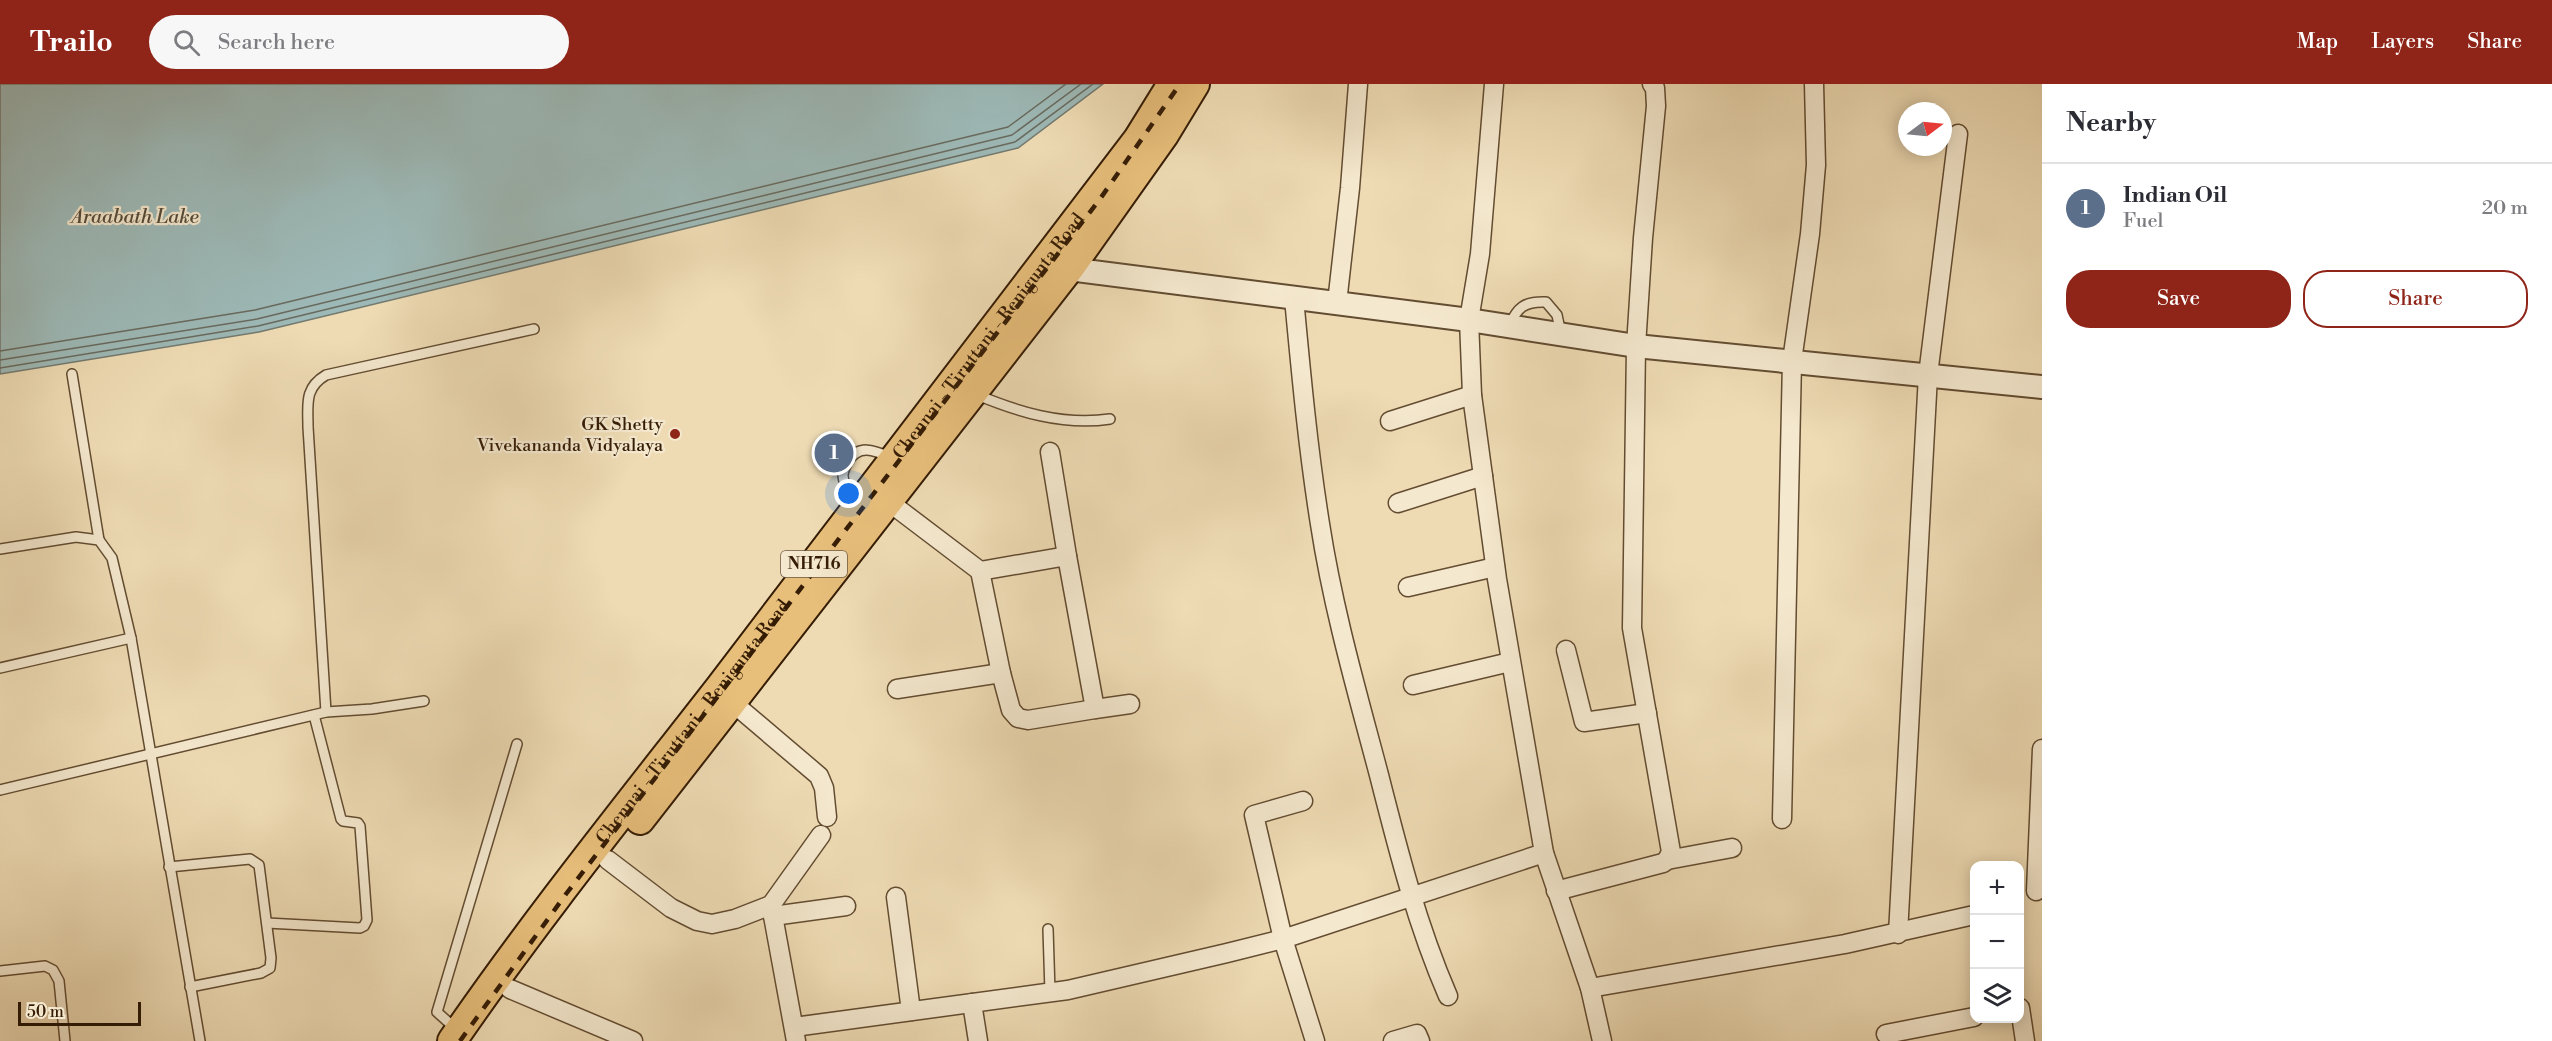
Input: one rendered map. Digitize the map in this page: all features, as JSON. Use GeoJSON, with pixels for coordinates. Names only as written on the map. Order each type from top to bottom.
{"type":"FeatureCollection","features":[{"type":"Feature","properties":{"kind":"highway","name":"Chennai - Tiruttani - Renigunta Road"},"geometry":{"type":"LineString","coordinates":[[462,1038],[510,989],[973,393],[1060,262],[1172,84]]}},
{"type":"Feature","properties":{"kind":"highway","name":"Chennai - Tiruttani - Renigunta Road"},"geometry":{"type":"LineString","coordinates":[[462,1038],[597,843],[894,459],[1164,135],[1195,84]]}},
{"type":"Feature","properties":{"kind":"street"},"geometry":{"type":"LineString","coordinates":[[1336,303],[1350,188],[1358,84]]}},
{"type":"Feature","properties":{"kind":"street"},"geometry":{"type":"LineString","coordinates":[[1494,84],[1480,255],[1469,320],[1472,395],[1495,567],[1544,853],[1590,988],[1602,1041]]}},
{"type":"Feature","properties":{"kind":"street"},"geometry":{"type":"LineString","coordinates":[[1652,84],[1655,88],[1656,105],[1643,238],[1636,346],[1632,628],[1670,839],[1671,852],[1667,860]]}},
{"type":"Feature","properties":{"kind":"street"},"geometry":{"type":"LineString","coordinates":[[1782,819],[1792,361],[1810,234],[1816,165],[1814,84]]}},
{"type":"Feature","properties":{"kind":"street"},"geometry":{"type":"LineString","coordinates":[[1898,934],[1928,375],[1958,134]]}},
{"type":"Feature","properties":{"kind":"street"},"geometry":{"type":"LineString","coordinates":[[1060,262],[1294,298],[1469,320],[1636,346],[2042,387]]}},
{"type":"Feature","properties":{"kind":"street"},"geometry":{"type":"LineString","coordinates":[[1294,298],[1312,470],[1339,623],[1411,897],[1430,954],[1449,996]]}},
{"type":"Feature","properties":{"kind":"street"},"geometry":{"type":"LineString","coordinates":[[1390,421],[1472,395]]}},
{"type":"Feature","properties":{"kind":"street"},"geometry":{"type":"LineString","coordinates":[[1050,452],[1066,556],[1095,709]]}},
{"type":"Feature","properties":{"kind":"street"},"geometry":{"type":"LineString","coordinates":[[1398,503],[1483,476]]}},
{"type":"Feature","properties":{"kind":"street"},"geometry":{"type":"LineString","coordinates":[[889,502],[980,571],[1000,673],[1011,710],[1018,718],[1028,720],[1130,704]]}},
{"type":"Feature","properties":{"kind":"street"},"geometry":{"type":"LineString","coordinates":[[980,571],[1066,556]]}},
{"type":"Feature","properties":{"kind":"street"},"geometry":{"type":"LineString","coordinates":[[1408,587],[1495,567]]}},
{"type":"Feature","properties":{"kind":"street"},"geometry":{"type":"LineString","coordinates":[[1566,650],[1584,722],[1647,712]]}},
{"type":"Feature","properties":{"kind":"street"},"geometry":{"type":"LineString","coordinates":[[1413,684],[1510,662]]}},
{"type":"Feature","properties":{"kind":"street"},"geometry":{"type":"LineString","coordinates":[[897,689],[1000,673]]}},
{"type":"Feature","properties":{"kind":"street"},"geometry":{"type":"LineString","coordinates":[[733,703],[819,776],[824,788],[827,817]]}},
{"type":"Feature","properties":{"kind":"street"},"geometry":{"type":"LineString","coordinates":[[2032,893],[2042,749]]}},
{"type":"Feature","properties":{"kind":"street"},"geometry":{"type":"LineString","coordinates":[[1303,801],[1254,815],[1283,939],[1316,1041]]}},
{"type":"Feature","properties":{"kind":"street"},"geometry":{"type":"LineString","coordinates":[[821,835],[772,910],[795,1034],[912,1011],[1050,992],[1283,939],[1544,853]]}},
{"type":"Feature","properties":{"kind":"street"},"geometry":{"type":"LineString","coordinates":[[1556,891],[1656,865],[1667,860],[1732,848]]}},
{"type":"Feature","properties":{"kind":"street"},"geometry":{"type":"LineString","coordinates":[[608,860],[671,908],[697,921],[712,924],[772,910],[846,906]]}},
{"type":"Feature","properties":{"kind":"street"},"geometry":{"type":"LineString","coordinates":[[896,897],[912,1011]]}},
{"type":"Feature","properties":{"kind":"street"},"geometry":{"type":"LineString","coordinates":[[1590,988],[1898,934],[1970,916]]}},
{"type":"Feature","properties":{"kind":"street"},"geometry":{"type":"LineString","coordinates":[[510,989],[613,1037],[633,1041]]}},
{"type":"Feature","properties":{"kind":"street"},"geometry":{"type":"LineString","coordinates":[[972,1003],[978,1041]]}},
{"type":"Feature","properties":{"kind":"street"},"geometry":{"type":"LineString","coordinates":[[1886,1034],[1970,1018]]}},
{"type":"Feature","properties":{"kind":"street"},"geometry":{"type":"LineString","coordinates":[[2022,1023],[2025,1041]]}},
{"type":"Feature","properties":{"kind":"street"},"geometry":{"type":"LineString","coordinates":[[1393,1041],[1417,1034],[1420,1041]]}},
{"type":"Feature","properties":{"kind":"lane"},"geometry":{"type":"LineString","coordinates":[[326,712],[308,427],[310,390],[315,382],[335,373],[534,329]]}},
{"type":"Feature","properties":{"kind":"lane"},"geometry":{"type":"LineString","coordinates":[[72,374],[99,540],[112,558],[131,638],[200,1041]]}},
{"type":"Feature","properties":{"kind":"lane"},"geometry":{"type":"LineString","coordinates":[[973,393],[1041,416],[1086,423],[1110,419]]}},
{"type":"Feature","properties":{"kind":"lane"},"geometry":{"type":"LineString","coordinates":[[0,549],[76,537],[99,540]]}},
{"type":"Feature","properties":{"kind":"lane"},"geometry":{"type":"LineString","coordinates":[[0,668],[131,638]]}},
{"type":"Feature","properties":{"kind":"lane"},"geometry":{"type":"LineString","coordinates":[[0,790],[326,712],[372,709],[424,701]]}},
{"type":"Feature","properties":{"kind":"lane"},"geometry":{"type":"LineString","coordinates":[[267,923],[360,928],[367,920],[360,826],[358,823],[341,819],[314,715]]}},
{"type":"Feature","properties":{"kind":"lane"},"geometry":{"type":"LineString","coordinates":[[462,1038],[437,1012],[517,744]]}},
{"type":"Feature","properties":{"kind":"lane"},"geometry":{"type":"LineString","coordinates":[[169,867],[254,859],[260,864],[271,958],[267,970],[190,987]]}},
{"type":"Feature","properties":{"kind":"lane"},"geometry":{"type":"LineString","coordinates":[[1048,929],[1050,992]]}},
{"type":"Feature","properties":{"kind":"lane"},"geometry":{"type":"LineString","coordinates":[[0,971],[45,966],[53,970],[59,981],[65,1041]]}},
{"type":"Feature","properties":{"kind":"water","name":"Araabath Lake"},"geometry":{"type":"Polygon","coordinates":[[[0,84],[1103,84],[1018,148],[259,332],[0,374],[0,84]]]}},
{"type":"Feature","properties":{"kind":"railway"},"geometry":{"type":"LineString","coordinates":[[460,1041],[566,894],[1100,199],[1180,84]]}},
{"type":"Feature","properties":{"kind":"place","name":"GK Shetty Vivekananda Vidyalaya"},"geometry":{"type":"Point","coordinates":[675,434]}},
{"type":"Feature","properties":{"kind":"place","name":"Indian Oil"},"geometry":{"type":"Point","coordinates":[834,453]}}]}
